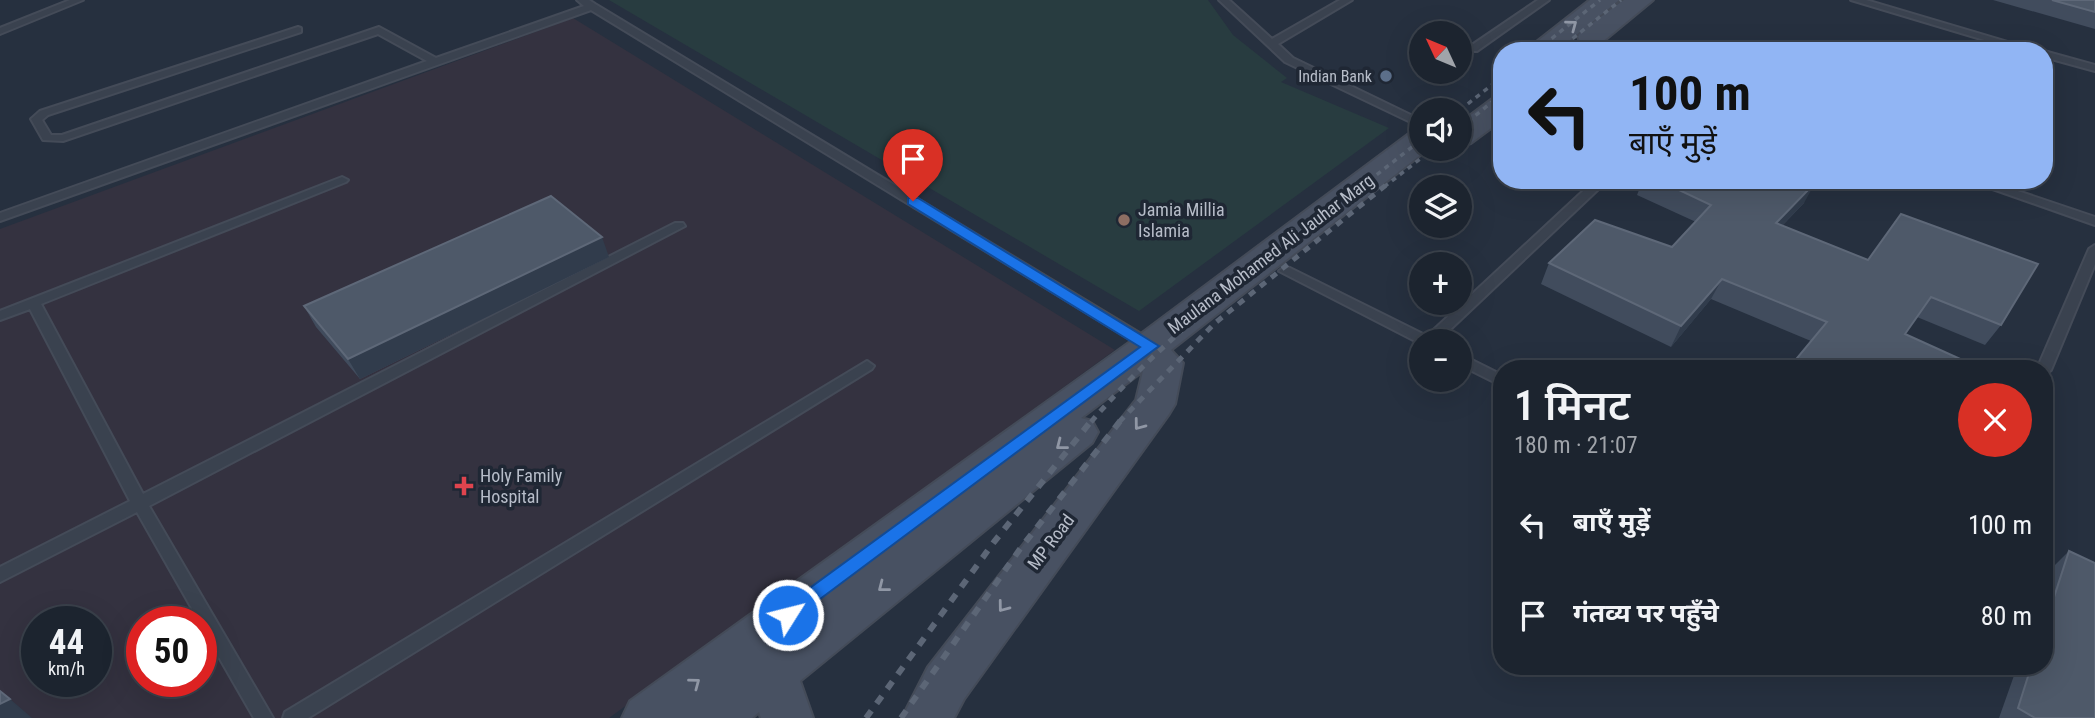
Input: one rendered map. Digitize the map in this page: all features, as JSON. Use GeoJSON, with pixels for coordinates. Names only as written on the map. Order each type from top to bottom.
{"type":"FeatureCollection","features":[{"type":"Feature","properties":{"kind":"main road"},"geometry":{"type":"LineString","coordinates":[[1551,42],[1606,0]]}},
{"type":"Feature","properties":{"kind":"main road"},"geometry":{"type":"LineString","coordinates":[[1591,42],[1640,0]]}},
{"type":"Feature","properties":{"kind":"main road"},"geometry":{"type":"LineString","coordinates":[[1472,101],[1493,86]]}},
{"type":"Feature","properties":{"kind":"main road"},"geometry":{"type":"LineString","coordinates":[[1472,128],[1493,112]]}},
{"type":"Feature","properties":{"kind":"main road","name":"Maulana Mohamed Ali Jauhar Marg"},"geometry":{"type":"LineString","coordinates":[[712,718],[767,680],[1153,354],[1409,149]]}},
{"type":"Feature","properties":{"kind":"main road","name":"Maulana Mohamed Ali Jauhar Marg"},"geometry":{"type":"LineString","coordinates":[[1153,354],[1284,271],[1428,161]]}},
{"type":"Feature","properties":{"kind":"main road","name":"MP Road"},"geometry":{"type":"LineString","coordinates":[[928,718],[946,683],[1155,404],[1153,354]]}},
{"type":"Feature","properties":{"kind":"main road","name":"Maulana Mohamed Ali Jauhar Marg"},"geometry":{"type":"LineString","coordinates":[[648,718],[767,680]]}},
{"type":"Feature","properties":{"kind":"lane"},"geometry":{"type":"LineString","coordinates":[[0,31],[78,0]]}},
{"type":"Feature","properties":{"kind":"lane"},"geometry":{"type":"LineString","coordinates":[[1224,0],[1271,44],[1308,71],[1409,118]]}},
{"type":"Feature","properties":{"kind":"lane"},"geometry":{"type":"LineString","coordinates":[[1271,44],[1347,0]]}},
{"type":"Feature","properties":{"kind":"lane"},"geometry":{"type":"LineString","coordinates":[[1473,49],[1544,0]]}},
{"type":"Feature","properties":{"kind":"lane"},"geometry":{"type":"LineString","coordinates":[[1856,0],[1992,42]]}},
{"type":"Feature","properties":{"kind":"lane"},"geometry":{"type":"LineString","coordinates":[[0,217],[436,62],[587,3],[1153,354]]}},
{"type":"Feature","properties":{"kind":"lane"},"geometry":{"type":"LineString","coordinates":[[298,30],[44,113],[36,119],[37,123],[47,138],[58,139],[379,30],[436,62]]}},
{"type":"Feature","properties":{"kind":"lane"},"geometry":{"type":"LineString","coordinates":[[2053,56],[2095,68]]}},
{"type":"Feature","properties":{"kind":"lane"},"geometry":{"type":"LineString","coordinates":[[0,316],[342,180]]}},
{"type":"Feature","properties":{"kind":"lane"},"geometry":{"type":"LineString","coordinates":[[1441,329],[1592,189]]}},
{"type":"Feature","properties":{"kind":"lane"},"geometry":{"type":"LineString","coordinates":[[2000,189],[2095,221]]}},
{"type":"Feature","properties":{"kind":"lane"},"geometry":{"type":"LineString","coordinates":[[0,575],[679,226]]}},
{"type":"Feature","properties":{"kind":"lane"},"geometry":{"type":"LineString","coordinates":[[2048,360],[2095,249]]}},
{"type":"Feature","properties":{"kind":"lane"},"geometry":{"type":"LineString","coordinates":[[1284,271],[1409,332]]}},
{"type":"Feature","properties":{"kind":"lane"},"geometry":{"type":"LineString","coordinates":[[34,303],[139,504],[264,718]]}},
{"type":"Feature","properties":{"kind":"lane"},"geometry":{"type":"LineString","coordinates":[[1472,365],[1493,376]]}},
{"type":"Feature","properties":{"kind":"lane"},"geometry":{"type":"LineString","coordinates":[[292,718],[867,366]]}},
{"type":"Feature","properties":{"kind":"shaded area","name":"Holy Family Hospital"},"geometry":{"type":"Polygon","coordinates":[[[573,18],[1115,350],[609,718],[0,718],[0,229],[573,18]]]}},
{"type":"Feature","properties":{"kind":"green space","name":"Jamia Millia Islamia"},"geometry":{"type":"Polygon","coordinates":[[[609,0],[1208,0],[1233,35],[1287,78],[1281,82],[1389,128],[1139,311],[609,0]]]}},
{"type":"Feature","properties":{"kind":"building"},"geometry":{"type":"Polygon","coordinates":[[[2052,0],[2095,0],[2095,12],[2052,0]]]}},
{"type":"Feature","properties":{"kind":"building"},"geometry":{"type":"Polygon","coordinates":[[[1677,189],[1809,189],[1776,223],[1868,260],[1901,214],[2038,264],[2001,325],[1931,297],[1905,334],[1963,360],[1795,360],[1827,322],[1722,279],[1681,326],[1549,263],[1595,220],[1672,247],[1711,205],[1677,189]]]}},
{"type":"Feature","properties":{"kind":"building"},"geometry":{"type":"Polygon","coordinates":[[[551,196],[602,237],[348,359],[304,306],[551,196]]]}},
{"type":"Feature","properties":{"kind":"building"},"geometry":{"type":"Polygon","coordinates":[[[2069,551],[2095,563],[2095,718],[2035,718],[2018,708],[2028,675],[2053,675],[2053,600],[2069,551]]]}},
{"type":"Feature","properties":{"kind":"building"},"geometry":{"type":"Polygon","coordinates":[[[0,691],[10,699],[0,704],[0,691]]]}},
{"type":"Feature","properties":{"kind":"railway"},"geometry":{"type":"LineString","coordinates":[[1547,42],[1600,0]]}},
{"type":"Feature","properties":{"kind":"railway"},"geometry":{"type":"LineString","coordinates":[[1568,42],[1621,0]]}},
{"type":"Feature","properties":{"kind":"railway"},"geometry":{"type":"LineString","coordinates":[[1472,101],[1493,84]]}},
{"type":"Feature","properties":{"kind":"railway"},"geometry":{"type":"LineString","coordinates":[[1472,118],[1493,101]]}},
{"type":"Feature","properties":{"kind":"railway"},"geometry":{"type":"LineString","coordinates":[[1361,187],[1409,149]]}},
{"type":"Feature","properties":{"kind":"railway"},"geometry":{"type":"LineString","coordinates":[[1384,187],[1418,161]]}},
{"type":"Feature","properties":{"kind":"railway"},"geometry":{"type":"LineString","coordinates":[[1091,422],[1186,326],[1363,185]]}},
{"type":"Feature","properties":{"kind":"railway"},"geometry":{"type":"LineString","coordinates":[[1119,422],[1215,323],[1386,185]]}},
{"type":"Feature","properties":{"kind":"railway"},"geometry":{"type":"LineString","coordinates":[[866,718],[994,542],[1092,420]]}},
{"type":"Feature","properties":{"kind":"railway"},"geometry":{"type":"LineString","coordinates":[[901,718],[1020,549],[1121,420]]}},
{"type":"Feature","properties":{"kind":"place","name":"Indian Bank"},"geometry":{"type":"Point","coordinates":[1386,76]}},
{"type":"Feature","properties":{"kind":"place","name":"Jamia Millia Islamia"},"geometry":{"type":"Point","coordinates":[1124,220]}},
{"type":"Feature","properties":{"kind":"place","name":"Holy Family Hospital"},"geometry":{"type":"Point","coordinates":[464,486]}},
{"type":"Feature","properties":{"kind":"route"},"geometry":{"type":"LineString","coordinates":[[788,615],[1151,346],[913,201]]}}]}
